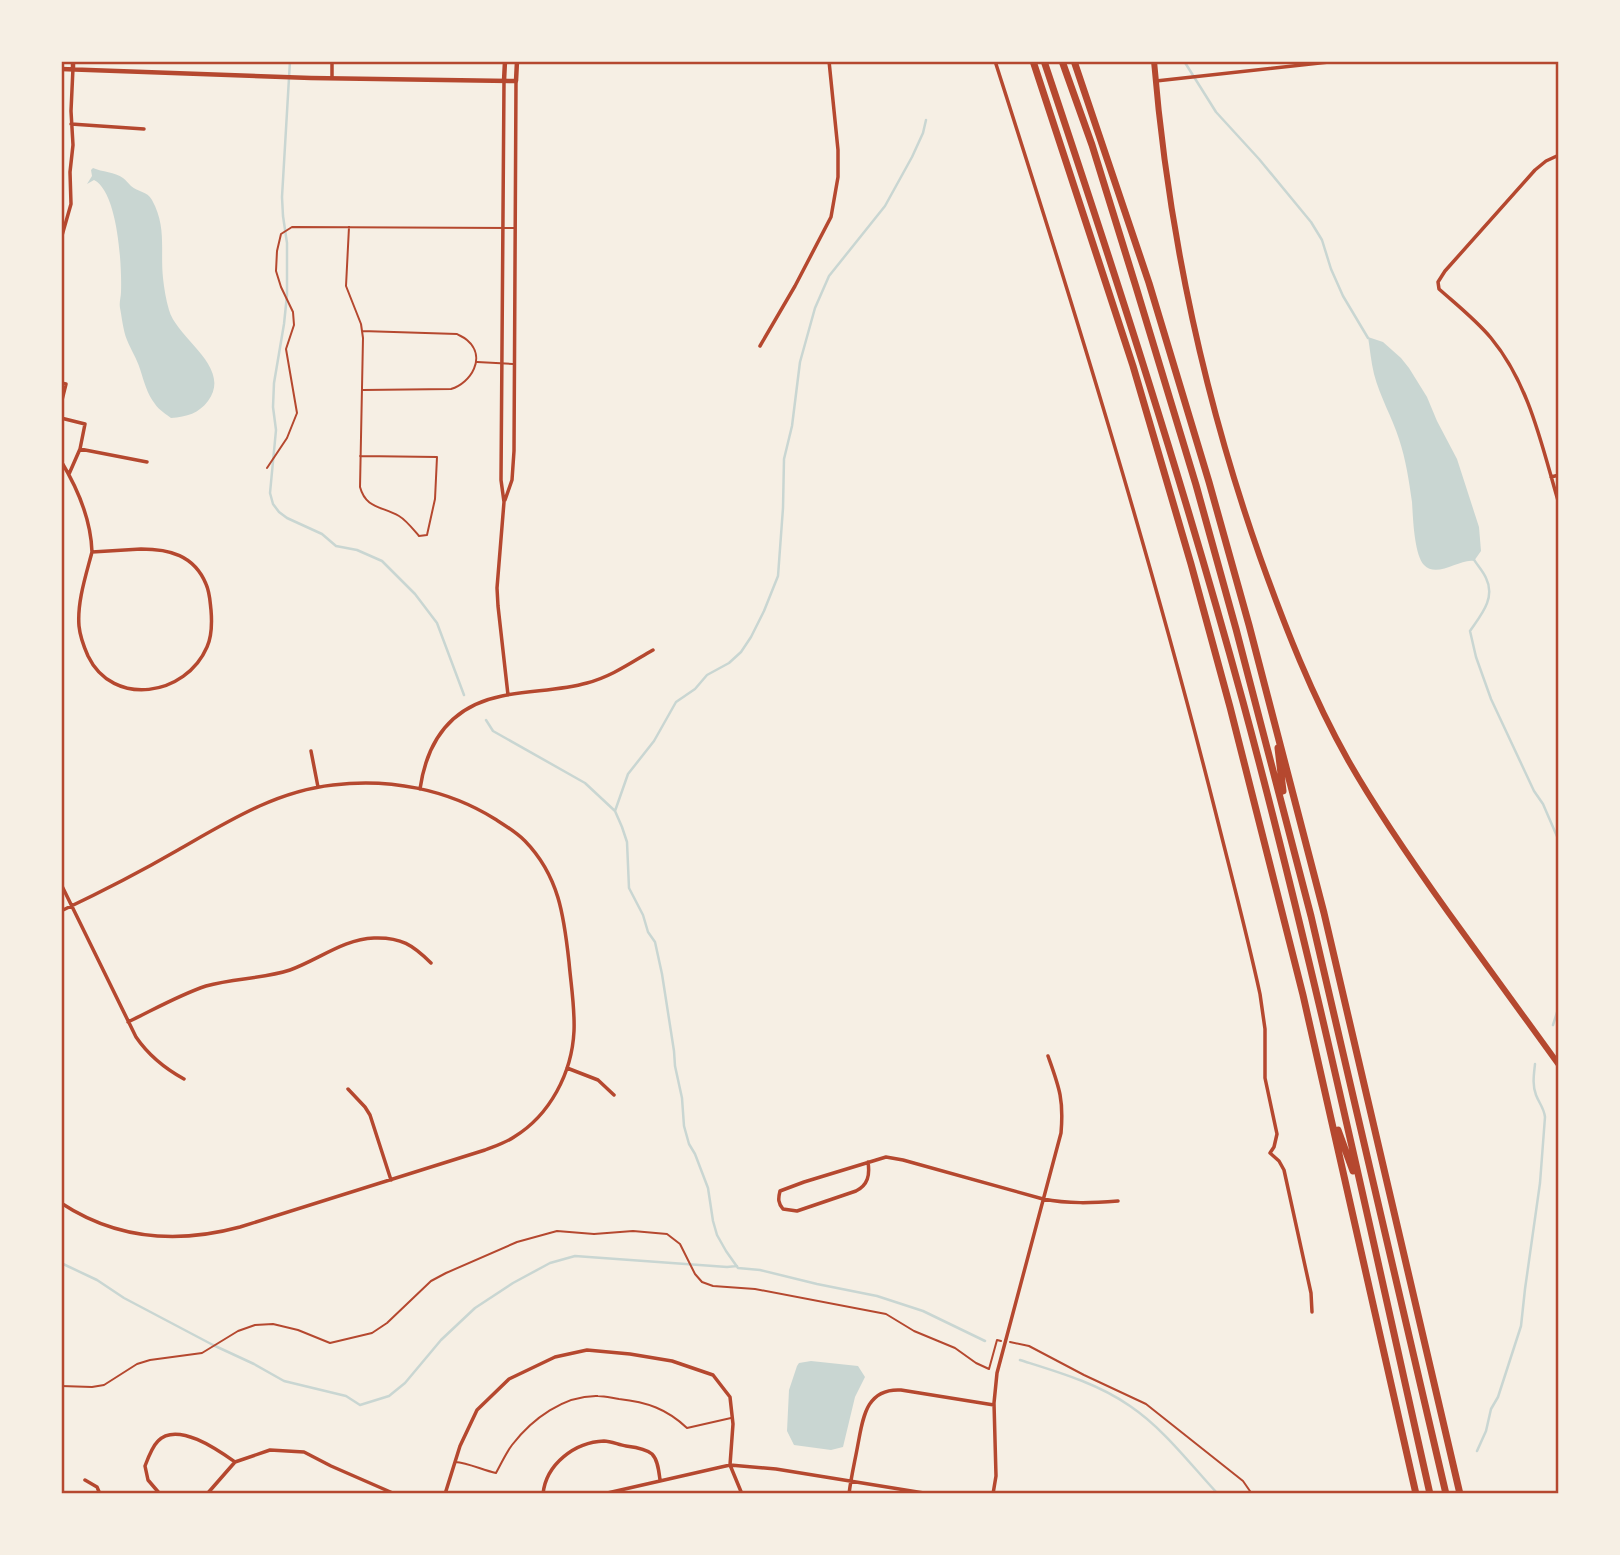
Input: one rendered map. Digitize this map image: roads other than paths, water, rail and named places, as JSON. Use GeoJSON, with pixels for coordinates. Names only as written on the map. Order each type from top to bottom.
{"type":"FeatureCollection","features":[{"type":"Feature","properties":{"kind":"highway"},"geometry":{"type":"LineString","coordinates":[[1033,61],[1133,366],[1191,564],[1267,850],[1327,1099],[1416,1494]]}},
{"type":"Feature","properties":{"kind":"highway"},"geometry":{"type":"LineString","coordinates":[[1044,61],[1143,363],[1227,644],[1304,943],[1430,1494]]}},
{"type":"Feature","properties":{"kind":"highway"},"geometry":{"type":"LineString","coordinates":[[1062,61],[1114,216],[1236,629],[1328,989],[1446,1494]]}},
{"type":"Feature","properties":{"kind":"highway"},"geometry":{"type":"LineString","coordinates":[[1073,61],[1126,212],[1171,354],[1275,721],[1338,973],[1460,1494]]}},
{"type":"Feature","properties":{"kind":"highway"},"geometry":{"type":"LineString","coordinates":[[1275,721],[1286,820]]}},
{"type":"Feature","properties":{"kind":"highway"},"geometry":{"type":"LineString","coordinates":[[1327,1099],[1363,1200]]}},
{"type":"Feature","properties":{"kind":"main road"},"geometry":{"type":"LineString","coordinates":[[1154,61],[1163,151],[1175,228],[1205,369],[1246,516],[1294,647],[1334,734],[1380,813],[1559,1065]]}},
{"type":"Feature","properties":{"kind":"street"},"geometry":{"type":"LineString","coordinates":[[61,239],[71,204],[70,172],[74,145],[71,124],[73,61]]}},
{"type":"Feature","properties":{"kind":"street"},"geometry":{"type":"LineString","coordinates":[[332,61],[332,78]]}},
{"type":"Feature","properties":{"kind":"street"},"geometry":{"type":"LineString","coordinates":[[505,61],[501,480],[504,502],[497,588],[508,695]]}},
{"type":"Feature","properties":{"kind":"street"},"geometry":{"type":"LineString","coordinates":[[504,502],[512,480],[517,61]]}},
{"type":"Feature","properties":{"kind":"street"},"geometry":{"type":"LineString","coordinates":[[760,345],[831,217],[838,177],[838,149],[829,61]]}},
{"type":"Feature","properties":{"kind":"street"},"geometry":{"type":"LineString","coordinates":[[995,61],[1116,451],[1202,759],[1260,994],[1265,1029],[1265,1078],[1277,1134],[1270,1153],[1284,1170],[1311,1293],[1312,1312]]}},
{"type":"Feature","properties":{"kind":"street"},"geometry":{"type":"LineString","coordinates":[[1156,81],[1338,61]]}},
{"type":"Feature","properties":{"kind":"street"},"geometry":{"type":"LineString","coordinates":[[61,69],[516,81]]}},
{"type":"Feature","properties":{"kind":"street"},"geometry":{"type":"LineString","coordinates":[[71,124],[144,129]]}},
{"type":"Feature","properties":{"kind":"street"},"geometry":{"type":"LineString","coordinates":[[1559,155],[1535,170],[1438,282],[1440,289],[1498,346],[1508,364],[1531,410],[1559,504]]}},
{"type":"Feature","properties":{"kind":"street"},"geometry":{"type":"LineString","coordinates":[[61,383],[66,384],[61,404]]}},
{"type":"Feature","properties":{"kind":"street"},"geometry":{"type":"LineString","coordinates":[[61,418],[85,424],[80,449],[69,474]]}},
{"type":"Feature","properties":{"kind":"street"},"geometry":{"type":"LineString","coordinates":[[80,449],[147,462]]}},
{"type":"Feature","properties":{"kind":"street"},"geometry":{"type":"LineString","coordinates":[[61,461],[88,517],[92,538],[79,627],[86,651],[99,673],[116,685],[136,690],[161,687],[187,674],[208,646],[211,629],[209,593],[201,574],[178,554],[168,551],[141,549],[92,552]]}},
{"type":"Feature","properties":{"kind":"street"},"geometry":{"type":"LineString","coordinates":[[1551,477],[1559,475]]}},
{"type":"Feature","properties":{"kind":"street"},"geometry":{"type":"LineString","coordinates":[[420,789],[432,746],[458,714],[486,700],[587,683],[610,674],[653,650]]}},
{"type":"Feature","properties":{"kind":"street"},"geometry":{"type":"LineString","coordinates":[[311,751],[318,787]]}},
{"type":"Feature","properties":{"kind":"street"},"geometry":{"type":"LineString","coordinates":[[61,911],[128,878],[255,808],[290,794],[348,783],[393,784],[420,789],[460,801],[508,827],[526,842],[547,870],[561,904],[568,951],[574,1034],[567,1068],[556,1094],[541,1114],[512,1138],[485,1150],[240,1227],[194,1237],[124,1231],[89,1219],[61,1203]]}},
{"type":"Feature","properties":{"kind":"street"},"geometry":{"type":"LineString","coordinates":[[61,884],[128,1022],[145,1050],[160,1065],[184,1079]]}},
{"type":"Feature","properties":{"kind":"street"},"geometry":{"type":"LineString","coordinates":[[128,1022],[206,986],[282,972],[363,939],[386,938],[407,943],[416,948],[430,963]]}},
{"type":"Feature","properties":{"kind":"street"},"geometry":{"type":"LineString","coordinates":[[993,1494],[996,1476],[994,1405],[997,1373],[1061,1133],[1061,1091],[1048,1056]]}},
{"type":"Feature","properties":{"kind":"street"},"geometry":{"type":"LineString","coordinates":[[567,1068],[598,1080],[614,1095]]}},
{"type":"Feature","properties":{"kind":"street"},"geometry":{"type":"LineString","coordinates":[[348,1089],[370,1115],[391,1180]]}},
{"type":"Feature","properties":{"kind":"street"},"geometry":{"type":"LineString","coordinates":[[868,1162],[868,1181],[864,1187],[797,1211],[783,1209],[780,1205],[780,1192],[804,1182],[868,1162],[886,1157],[1059,1203],[1118,1201]]}},
{"type":"Feature","properties":{"kind":"street"},"geometry":{"type":"LineString","coordinates":[[445,1494],[460,1446],[477,1410],[509,1379],[555,1357],[587,1350],[672,1361],[713,1374],[730,1397],[733,1417],[730,1465],[742,1494]]}},
{"type":"Feature","properties":{"kind":"street"},"geometry":{"type":"LineString","coordinates":[[849,1494],[865,1409],[886,1391],[901,1390],[994,1405]]}},
{"type":"Feature","properties":{"kind":"street"},"geometry":{"type":"LineString","coordinates":[[160,1494],[148,1480],[145,1466],[157,1441],[164,1436],[181,1434],[191,1437],[235,1462]]}},
{"type":"Feature","properties":{"kind":"street"},"geometry":{"type":"LineString","coordinates":[[543,1494],[544,1485],[556,1462],[579,1446],[605,1441],[640,1448],[652,1455],[658,1466],[660,1480]]}},
{"type":"Feature","properties":{"kind":"street"},"geometry":{"type":"LineString","coordinates":[[207,1494],[235,1462],[270,1450],[304,1452],[395,1494]]}},
{"type":"Feature","properties":{"kind":"street"},"geometry":{"type":"LineString","coordinates":[[603,1494],[730,1465],[776,1469],[930,1494]]}},
{"type":"Feature","properties":{"kind":"street"},"geometry":{"type":"LineString","coordinates":[[85,1480],[97,1487],[100,1494]]}},
{"type":"Feature","properties":{"kind":"lane"},"geometry":{"type":"LineString","coordinates":[[267,468],[287,438],[297,413],[286,349],[294,325],[293,312],[276,271],[281,234],[292,227],[515,228]]}},
{"type":"Feature","properties":{"kind":"lane"},"geometry":{"type":"LineString","coordinates":[[349,228],[346,286],[362,331],[360,456],[362,495],[369,503],[400,516],[419,536],[427,536],[435,499],[437,457],[360,456]]}},
{"type":"Feature","properties":{"kind":"lane"},"geometry":{"type":"LineString","coordinates":[[362,331],[457,334],[473,348],[476,362],[470,377],[459,387],[451,389],[362,390]]}},
{"type":"Feature","properties":{"kind":"lane"},"geometry":{"type":"LineString","coordinates":[[476,362],[514,364]]}},
{"type":"Feature","properties":{"kind":"lane"},"geometry":{"type":"LineString","coordinates":[[455,1462],[496,1473],[511,1446],[531,1424],[563,1403],[580,1398],[597,1396],[650,1405],[665,1410],[687,1428],[733,1417]]}},
{"type":"Feature","properties":{"kind":"waterway"},"geometry":{"type":"LineString","coordinates":[[290,61],[282,197],[287,243],[287,295],[274,383],[276,430],[270,493],[273,504],[287,518],[322,534],[336,546],[357,550],[382,561],[415,594],[437,623],[464,695]]}},
{"type":"Feature","properties":{"kind":"waterway"},"geometry":{"type":"LineString","coordinates":[[1184,61],[1216,112],[1311,222],[1322,240],[1343,296],[1368,338]]}},
{"type":"Feature","properties":{"kind":"waterway"},"geometry":{"type":"LineString","coordinates":[[615,811],[628,774],[654,741],[676,702],[695,689],[707,675],[729,663],[741,652],[764,611],[778,576],[784,459],[792,426],[800,362],[815,308],[829,276],[885,206],[912,157],[926,120]]}},
{"type":"Feature","properties":{"kind":"waterway"},"geometry":{"type":"LineString","coordinates":[[1473,558],[1489,585],[1486,606],[1470,631],[1476,657],[1491,699],[1559,841]]}},
{"type":"Feature","properties":{"kind":"waterway"},"geometry":{"type":"LineString","coordinates":[[486,720],[493,731],[585,783],[615,811],[627,842],[629,888],[655,942],[682,1098],[684,1126],[708,1188],[717,1235],[738,1268],[760,1270],[877,1296],[923,1311],[985,1341]]}},
{"type":"Feature","properties":{"kind":"waterway"},"geometry":{"type":"LineString","coordinates":[[1553,1025],[1559,1006]]}},
{"type":"Feature","properties":{"kind":"waterway"},"geometry":{"type":"LineString","coordinates":[[1477,1451],[1521,1326],[1540,1183],[1545,1117],[1534,1087],[1535,1064]]}},
{"type":"Feature","properties":{"kind":"waterway"},"geometry":{"type":"LineString","coordinates":[[61,1263],[284,1381],[346,1396],[360,1405],[389,1396],[405,1383],[441,1340],[475,1308],[550,1263],[575,1256],[737,1266]]}},
{"type":"Feature","properties":{"kind":"waterway"},"geometry":{"type":"LineString","coordinates":[[1020,1360],[1091,1385],[1130,1406],[1165,1436],[1218,1494]]}}]}
